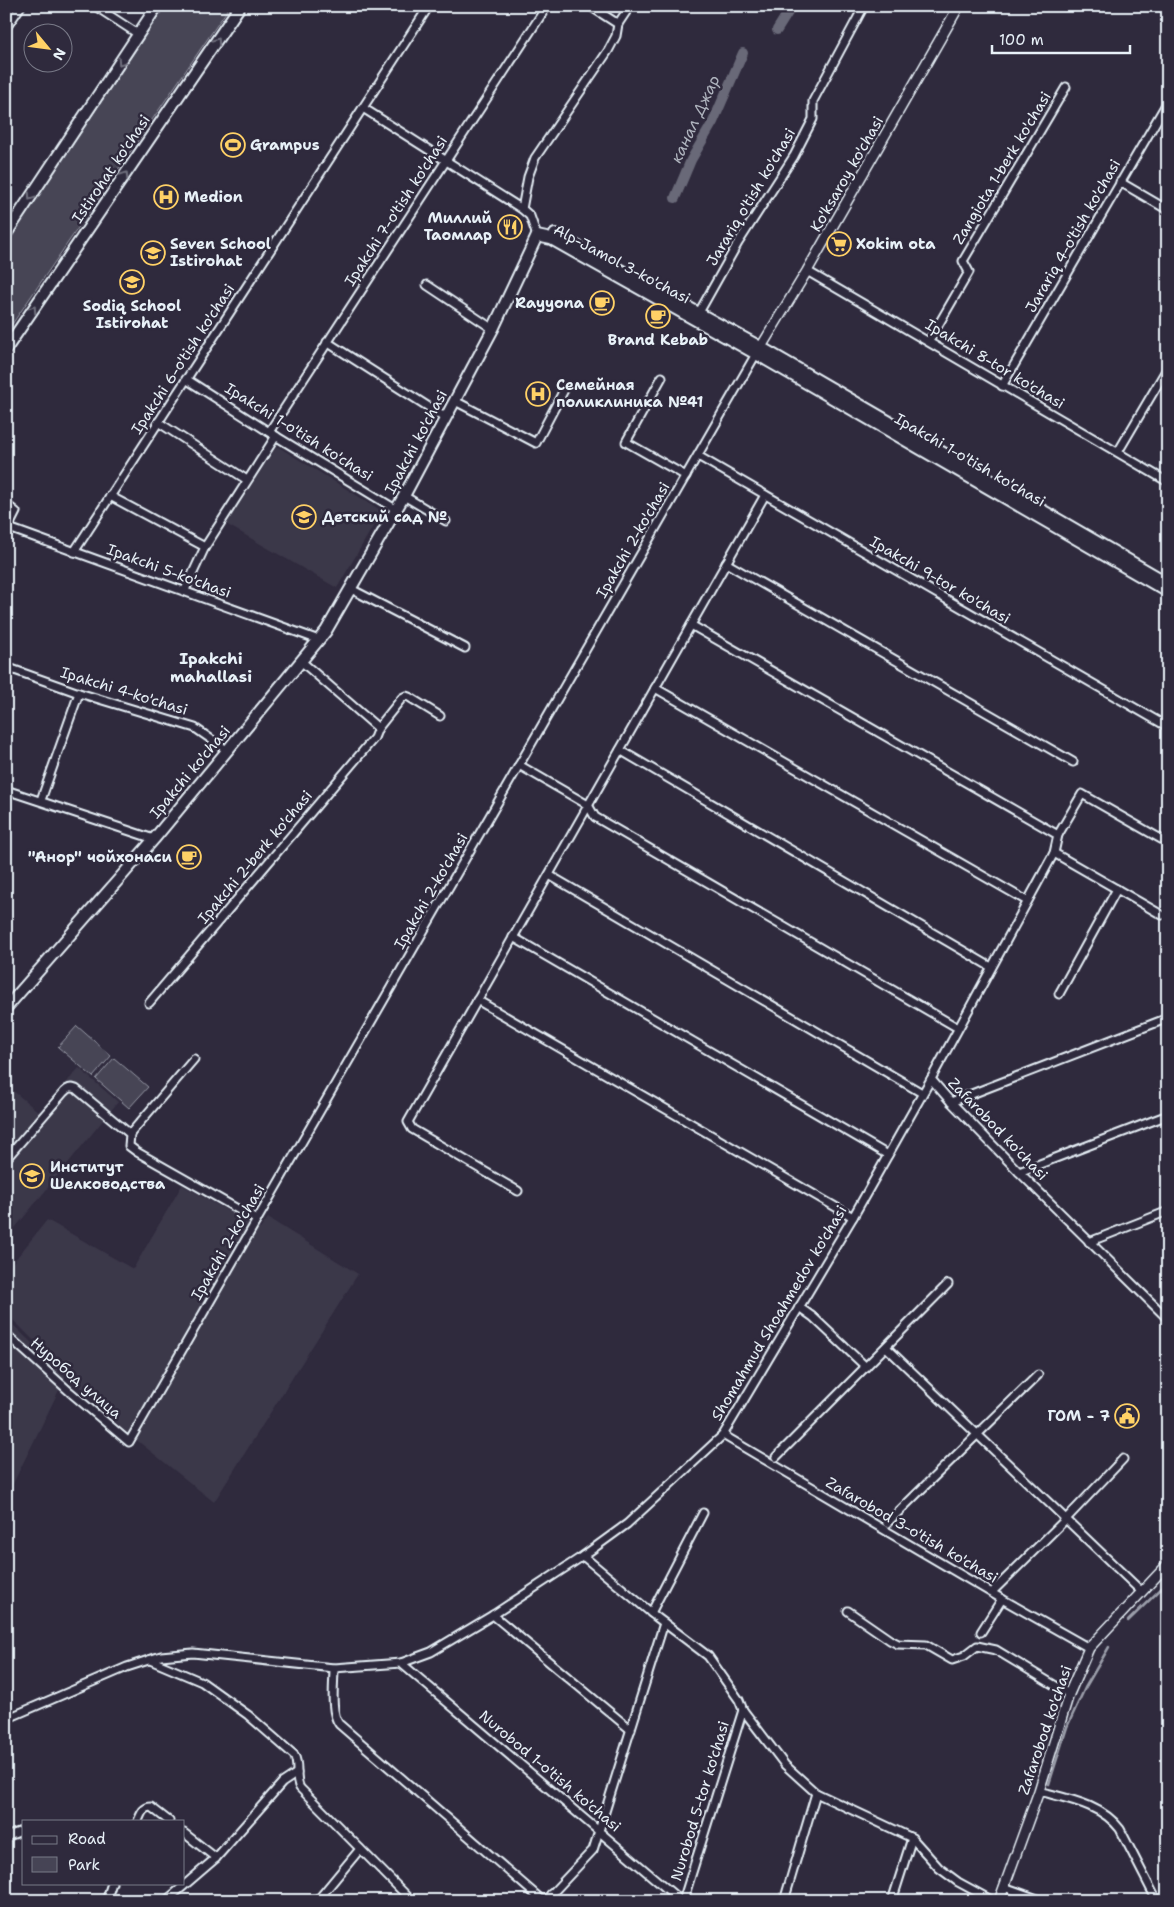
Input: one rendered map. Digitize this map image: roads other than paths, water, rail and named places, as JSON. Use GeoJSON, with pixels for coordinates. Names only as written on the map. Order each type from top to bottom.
{"type":"FeatureCollection","features":[{"type":"Feature","properties":{"kind":"main road"},"geometry":{"type":"LineString","coordinates":[[6,234],[157,6]]}},
{"type":"Feature","properties":{"kind":"main road","name":"Istirohat ko'chasi"},"geometry":{"type":"LineString","coordinates":[[6,349],[240,6]]}},
{"type":"Feature","properties":{"kind":"main road","name":"Alp-Jamol 3-ko'chasi"},"geometry":{"type":"LineString","coordinates":[[538,236],[552,239],[758,351]]}},
{"type":"Feature","properties":{"kind":"main road","name":"Ipakchi ko'chasi"},"geometry":{"type":"LineString","coordinates":[[6,1008],[154,839],[326,631],[397,510],[493,329],[538,236]]}},
{"type":"Feature","properties":{"kind":"main road","name":"Ipakchi 1-o'tish ko'chasi"},"geometry":{"type":"LineString","coordinates":[[758,351],[1168,583]]}},
{"type":"Feature","properties":{"kind":"main road","name":"Ipakchi 1-o'tish ko'chasi"},"geometry":{"type":"LineString","coordinates":[[758,351],[1168,592]]}},
{"type":"Feature","properties":{"kind":"street"},"geometry":{"type":"LineString","coordinates":[[6,28],[22,6]]}},
{"type":"Feature","properties":{"kind":"street"},"geometry":{"type":"LineString","coordinates":[[95,6],[138,34]]}},
{"type":"Feature","properties":{"kind":"street","name":"Ipakchi 6-o'tish ko'chasi"},"geometry":{"type":"LineString","coordinates":[[74,552],[429,6]]}},
{"type":"Feature","properties":{"kind":"street","name":"Ipakchi 7-o'tish ko'chasi"},"geometry":{"type":"LineString","coordinates":[[185,590],[205,548],[327,342],[547,6]]}},
{"type":"Feature","properties":{"kind":"street"},"geometry":{"type":"LineString","coordinates":[[590,6],[618,24]]}},
{"type":"Feature","properties":{"kind":"street"},"geometry":{"type":"LineString","coordinates":[[522,209],[531,167],[604,59],[616,36],[618,24],[630,6]]}},
{"type":"Feature","properties":{"kind":"street","name":"Jarariq o'tish ko'chasi"},"geometry":{"type":"LineString","coordinates":[[697,317],[738,243],[794,156],[812,119],[813,101],[864,6]]}},
{"type":"Feature","properties":{"kind":"street","name":"Ko'ksaroy ko'chasi"},"geometry":{"type":"LineString","coordinates":[[758,351],[807,272],[959,6]]}},
{"type":"Feature","properties":{"kind":"street","name":"Zangiota 1-berk ko'chasi"},"geometry":{"type":"LineString","coordinates":[[929,341],[969,272],[963,261],[1066,87]]}},
{"type":"Feature","properties":{"kind":"street","name":"Jarariq 4-o'tish ko'chasi"},"geometry":{"type":"LineString","coordinates":[[1002,386],[1120,182],[1167,105]]}},
{"type":"Feature","properties":{"kind":"street"},"geometry":{"type":"LineString","coordinates":[[363,108],[522,209],[530,216],[538,236]]}},
{"type":"Feature","properties":{"kind":"street"},"geometry":{"type":"LineString","coordinates":[[1120,182],[1168,210]]}},
{"type":"Feature","properties":{"kind":"street","name":"Ipakchi 8-tor ko'chasi"},"geometry":{"type":"LineString","coordinates":[[807,272],[929,341],[1002,386],[1168,482]]}},
{"type":"Feature","properties":{"kind":"street"},"geometry":{"type":"LineString","coordinates":[[427,285],[493,329]]}},
{"type":"Feature","properties":{"kind":"street"},"geometry":{"type":"LineString","coordinates":[[327,342],[446,418]]}},
{"type":"Feature","properties":{"kind":"street","name":"Ipakchi 2-ko'chasi"},"geometry":{"type":"LineString","coordinates":[[129,1442],[758,351]]}},
{"type":"Feature","properties":{"kind":"street"},"geometry":{"type":"LineString","coordinates":[[1118,452],[1168,367]]}},
{"type":"Feature","properties":{"kind":"street"},"geometry":{"type":"LineString","coordinates":[[662,377],[626,442],[686,476]]}},
{"type":"Feature","properties":{"kind":"street","name":"Ipakchi 1-o'tish ko'chasi"},"geometry":{"type":"LineString","coordinates":[[186,379],[397,510]]}},
{"type":"Feature","properties":{"kind":"street"},"geometry":{"type":"LineString","coordinates":[[455,401],[536,443],[566,388]]}},
{"type":"Feature","properties":{"kind":"street"},"geometry":{"type":"LineString","coordinates":[[158,422],[247,480]]}},
{"type":"Feature","properties":{"kind":"street","name":"Ipakchi 9-tor ko'chasi"},"geometry":{"type":"LineString","coordinates":[[698,456],[1168,727]]}},
{"type":"Feature","properties":{"kind":"street"},"geometry":{"type":"LineString","coordinates":[[518,1191],[409,1126],[410,1117],[765,495]]}},
{"type":"Feature","properties":{"kind":"street"},"geometry":{"type":"LineString","coordinates":[[110,496],[205,548]]}},
{"type":"Feature","properties":{"kind":"street"},"geometry":{"type":"LineString","coordinates":[[404,496],[446,521]]}},
{"type":"Feature","properties":{"kind":"street","name":"Ipakchi 5-ko'chasi"},"geometry":{"type":"LineString","coordinates":[[6,504],[16,511],[8,530],[185,590],[319,640]]}},
{"type":"Feature","properties":{"kind":"street"},"geometry":{"type":"LineString","coordinates":[[726,563],[1073,762]]}},
{"type":"Feature","properties":{"kind":"street"},"geometry":{"type":"LineString","coordinates":[[351,589],[466,648]]}},
{"type":"Feature","properties":{"kind":"street"},"geometry":{"type":"LineString","coordinates":[[691,625],[1058,835]]}},
{"type":"Feature","properties":{"kind":"street"},"geometry":{"type":"LineString","coordinates":[[302,662],[378,728]]}},
{"type":"Feature","properties":{"kind":"street","name":"Ipakchi 4-ko'chasi"},"geometry":{"type":"LineString","coordinates":[[6,667],[79,693],[196,728],[228,751]]}},
{"type":"Feature","properties":{"kind":"street"},"geometry":{"type":"LineString","coordinates":[[655,688],[1027,901]]}},
{"type":"Feature","properties":{"kind":"street"},"geometry":{"type":"LineString","coordinates":[[41,800],[79,693]]}},
{"type":"Feature","properties":{"kind":"street","name":"Ipakchi 2-berk ko'chasi"},"geometry":{"type":"LineString","coordinates":[[149,1003],[374,738],[378,728],[402,698],[406,696],[440,716]]}},
{"type":"Feature","properties":{"kind":"street"},"geometry":{"type":"LineString","coordinates":[[620,750],[991,967]]}},
{"type":"Feature","properties":{"kind":"street"},"geometry":{"type":"LineString","coordinates":[[519,765],[588,805],[595,817],[958,1028]]}},
{"type":"Feature","properties":{"kind":"street","name":"Ipakchi ko'chasi"},"geometry":{"type":"LineString","coordinates":[[6,790],[41,800],[154,839]]}},
{"type":"Feature","properties":{"kind":"street","name":"Zafarobod ko'chasi"},"geometry":{"type":"LineString","coordinates":[[1166,1316],[1019,1172],[931,1079],[1054,852],[1058,835],[1082,794],[1168,843]]}},
{"type":"Feature","properties":{"kind":"street"},"geometry":{"type":"LineString","coordinates":[[1054,852],[1162,915]]}},
{"type":"Feature","properties":{"kind":"street"},"geometry":{"type":"LineString","coordinates":[[548,875],[922,1094]]}},
{"type":"Feature","properties":{"kind":"street"},"geometry":{"type":"LineString","coordinates":[[1059,994],[1117,889]]}},
{"type":"Feature","properties":{"kind":"street"},"geometry":{"type":"LineString","coordinates":[[513,937],[888,1155]]}},
{"type":"Feature","properties":{"kind":"street"},"geometry":{"type":"LineString","coordinates":[[477,1000],[852,1218]]}},
{"type":"Feature","properties":{"kind":"street"},"geometry":{"type":"LineString","coordinates":[[951,1102],[1168,1018]]}},
{"type":"Feature","properties":{"kind":"street"},"geometry":{"type":"LineString","coordinates":[[194,1059],[130,1134],[129,1146],[256,1220]]}},
{"type":"Feature","properties":{"kind":"street","name":"Shomahmud Shoahmedov ko'chasi"},"geometry":{"type":"LineString","coordinates":[[6,1719],[127,1667],[175,1654],[193,1653],[334,1668],[401,1663],[432,1652],[493,1615],[583,1556],[627,1524],[722,1435],[852,1218],[931,1079]]}},
{"type":"Feature","properties":{"kind":"street"},"geometry":{"type":"LineString","coordinates":[[6,1158],[68,1088],[76,1089],[130,1134]]}},
{"type":"Feature","properties":{"kind":"street"},"geometry":{"type":"LineString","coordinates":[[1019,1172],[1168,1115]]}},
{"type":"Feature","properties":{"kind":"street"},"geometry":{"type":"LineString","coordinates":[[1089,1242],[1168,1211]]}},
{"type":"Feature","properties":{"kind":"street"},"geometry":{"type":"LineString","coordinates":[[776,1457],[948,1284]]}},
{"type":"Feature","properties":{"kind":"street"},"geometry":{"type":"LineString","coordinates":[[799,1308],[813,1317],[866,1367]]}},
{"type":"Feature","properties":{"kind":"street","name":"Нуробод улица"},"geometry":{"type":"LineString","coordinates":[[6,1334],[129,1442]]}},
{"type":"Feature","properties":{"kind":"street"},"geometry":{"type":"LineString","coordinates":[[886,1347],[1142,1592]]}},
{"type":"Feature","properties":{"kind":"street"},"geometry":{"type":"LineString","coordinates":[[887,1523],[1038,1375]]}},
{"type":"Feature","properties":{"kind":"street","name":"Zafarobod 3-o'tish ko'chasi"},"geometry":{"type":"LineString","coordinates":[[722,1435],[1089,1648]]}},
{"type":"Feature","properties":{"kind":"street"},"geometry":{"type":"LineString","coordinates":[[995,1589],[1066,1520],[1123,1459]]}},
{"type":"Feature","properties":{"kind":"street"},"geometry":{"type":"LineString","coordinates":[[651,1613],[703,1514]]}},
{"type":"Feature","properties":{"kind":"street"},"geometry":{"type":"LineString","coordinates":[[583,1556],[651,1613],[708,1656],[739,1700],[743,1710],[784,1765],[816,1793],[912,1838],[945,1872],[993,1901]]}},
{"type":"Feature","properties":{"kind":"street","name":"Zafarobod ko'chasi"},"geometry":{"type":"LineString","coordinates":[[999,1901],[1039,1791],[1069,1694],[1089,1648],[1167,1565]]}},
{"type":"Feature","properties":{"kind":"street"},"geometry":{"type":"LineString","coordinates":[[981,1632],[1002,1599]]}},
{"type":"Feature","properties":{"kind":"street"},"geometry":{"type":"LineString","coordinates":[[848,1611],[898,1644],[926,1646],[952,1660],[964,1656],[977,1646],[996,1650],[1069,1694]]}},
{"type":"Feature","properties":{"kind":"street"},"geometry":{"type":"LineString","coordinates":[[493,1615],[631,1730]]}},
{"type":"Feature","properties":{"kind":"street"},"geometry":{"type":"LineString","coordinates":[[334,1668],[334,1712],[335,1719],[339,1724],[544,1901],[590,1855],[664,1623]]}},
{"type":"Feature","properties":{"kind":"street"},"geometry":{"type":"LineString","coordinates":[[150,1660],[202,1682],[248,1715],[294,1755],[297,1760],[297,1784],[300,1788],[412,1901]]}},
{"type":"Feature","properties":{"kind":"street","name":"Nurobod 1-o'tish ko'chasi"},"geometry":{"type":"LineString","coordinates":[[401,1663],[682,1901]]}},
{"type":"Feature","properties":{"kind":"street","name":"Nurobod 5-tor ko'chasi"},"geometry":{"type":"LineString","coordinates":[[682,1901],[743,1710]]}},
{"type":"Feature","properties":{"kind":"street"},"geometry":{"type":"LineString","coordinates":[[166,1901],[216,1858],[282,1783],[297,1773]]}},
{"type":"Feature","properties":{"kind":"street"},"geometry":{"type":"LineString","coordinates":[[1039,1791],[1101,1810],[1112,1818],[1120,1829],[1157,1901]]}},
{"type":"Feature","properties":{"kind":"street"},"geometry":{"type":"LineString","coordinates":[[784,1901],[816,1793]]}},
{"type":"Feature","properties":{"kind":"street"},"geometry":{"type":"LineString","coordinates":[[138,1820],[143,1810],[151,1807],[168,1820]]}},
{"type":"Feature","properties":{"kind":"street"},"geometry":{"type":"LineString","coordinates":[[6,1837],[22,1831]]}},
{"type":"Feature","properties":{"kind":"street"},"geometry":{"type":"LineString","coordinates":[[185,1834],[216,1858]]}},
{"type":"Feature","properties":{"kind":"street"},"geometry":{"type":"LineString","coordinates":[[892,1901],[912,1838]]}},
{"type":"Feature","properties":{"kind":"street"},"geometry":{"type":"LineString","coordinates":[[317,1901],[360,1849]]}},
{"type":"Feature","properties":{"kind":"street"},"geometry":{"type":"LineString","coordinates":[[106,1901],[112,1884]]}},
{"type":"Feature","properties":{"kind":"street"},"geometry":{"type":"LineString","coordinates":[[1004,1887],[1043,1901]]}},
{"type":"Feature","properties":{"kind":"street"},"geometry":{"type":"LineString","coordinates":[[552,1894],[558,1901]]}},
{"type":"Feature","properties":{"kind":"waterway","name":"канал Джар"},"geometry":{"type":"LineString","coordinates":[[777,30],[792,6]]}},
{"type":"Feature","properties":{"kind":"waterway","name":"канал Джар"},"geometry":{"type":"LineString","coordinates":[[675,198],[691,160],[713,122],[743,53]]}},
{"type":"Feature","properties":{"kind":"waterway"},"geometry":{"type":"LineString","coordinates":[[1128,1621],[1166,1584]]}},
{"type":"Feature","properties":{"kind":"waterway"},"geometry":{"type":"LineString","coordinates":[[1049,1784],[1067,1727],[1085,1688],[1109,1647]]}},
{"type":"Feature","properties":{"kind":"place","name":"Grampus"},"geometry":{"type":"Point","coordinates":[233,145]}},
{"type":"Feature","properties":{"kind":"place","name":"Medion"},"geometry":{"type":"Point","coordinates":[166,197]}},
{"type":"Feature","properties":{"kind":"place","name":"Миллий Таомлар"},"geometry":{"type":"Point","coordinates":[510,227]}},
{"type":"Feature","properties":{"kind":"place","name":"Xokim ota"},"geometry":{"type":"Point","coordinates":[839,244]}},
{"type":"Feature","properties":{"kind":"place","name":"Seven School Istirohat"},"geometry":{"type":"Point","coordinates":[153,253]}},
{"type":"Feature","properties":{"kind":"place","name":"Sodiq School Istirohat"},"geometry":{"type":"Point","coordinates":[132,282]}},
{"type":"Feature","properties":{"kind":"place","name":"Rayyona"},"geometry":{"type":"Point","coordinates":[602,303]}},
{"type":"Feature","properties":{"kind":"place","name":"Brand Kebab"},"geometry":{"type":"Point","coordinates":[658,316]}},
{"type":"Feature","properties":{"kind":"place","name":"Семейная поликлиника №41"},"geometry":{"type":"Point","coordinates":[538,394]}},
{"type":"Feature","properties":{"kind":"place","name":"Детский сад №"},"geometry":{"type":"Point","coordinates":[304,517]}},
{"type":"Feature","properties":{"kind":"place","name":"\"Анор\" чойхонаси"},"geometry":{"type":"Point","coordinates":[189,857]}},
{"type":"Feature","properties":{"kind":"place","name":"Институт Шелководства"},"geometry":{"type":"Point","coordinates":[32,1176]}},
{"type":"Feature","properties":{"kind":"place","name":"ГОМ - 7"},"geometry":{"type":"Point","coordinates":[1127,1416]}},
{"type":"Feature","properties":{"kind":"district","name":"Ipakchi mahallasi"},"geometry":{"type":"Point","coordinates":[211,667]}}]}
